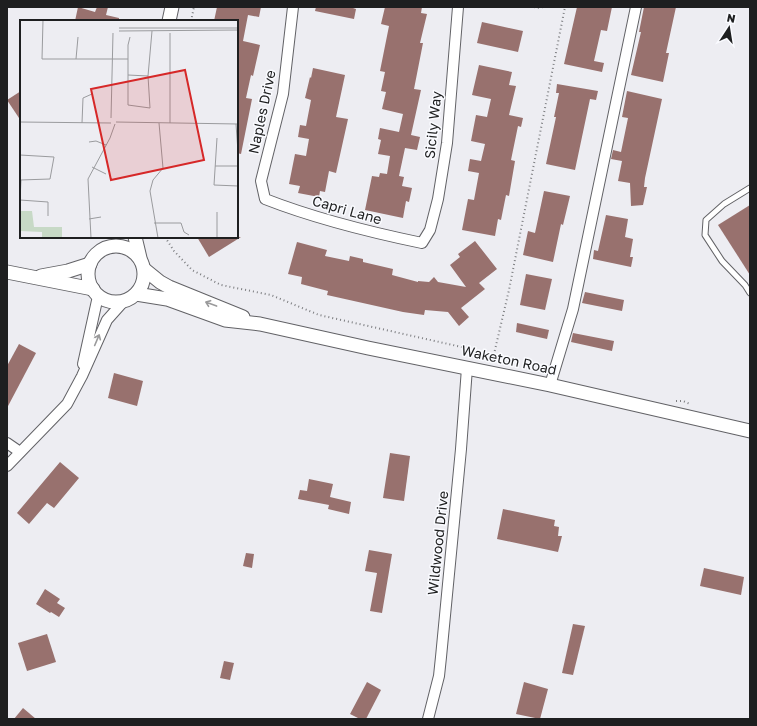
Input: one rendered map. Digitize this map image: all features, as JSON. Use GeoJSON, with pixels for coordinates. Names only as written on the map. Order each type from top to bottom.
{"type":"FeatureCollection","features":[{"type":"Feature","properties":{"kind":"street"},"geometry":{"type":"LineString","coordinates":[[169,20],[172,7]]}},
{"type":"Feature","properties":{"kind":"street","name":"Naples Drive"},"geometry":{"type":"LineString","coordinates":[[265,199],[261,181],[283,94],[292,7]]}},
{"type":"Feature","properties":{"kind":"street","name":"Sicily Way"},"geometry":{"type":"LineString","coordinates":[[422,242],[430,230],[438,200],[447,143],[458,7]]}},
{"type":"Feature","properties":{"kind":"street"},"geometry":{"type":"LineString","coordinates":[[550,385],[573,309],[636,7]]}},
{"type":"Feature","properties":{"kind":"street","name":"Capri Lane"},"geometry":{"type":"LineString","coordinates":[[265,199],[287,207],[380,234],[422,242]]}},
{"type":"Feature","properties":{"kind":"street"},"geometry":{"type":"LineString","coordinates":[[82,376],[95,292],[88,278],[90,264],[93,258],[104,249],[110,238]]}},
{"type":"Feature","properties":{"kind":"street"},"geometry":{"type":"LineString","coordinates":[[7,466],[68,404],[107,320],[124,301],[136,294],[144,282],[142,264],[135,238]]}},
{"type":"Feature","properties":{"kind":"street"},"geometry":{"type":"LineString","coordinates":[[104,249],[117,246],[130,249],[142,264]]}},
{"type":"Feature","properties":{"kind":"street"},"geometry":{"type":"LineString","coordinates":[[35,278],[68,271],[90,264]]}},
{"type":"Feature","properties":{"kind":"street","name":"Waketon Road"},"geometry":{"type":"LineString","coordinates":[[142,264],[160,282],[175,290],[260,324]]}},
{"type":"Feature","properties":{"kind":"street"},"geometry":{"type":"LineString","coordinates":[[7,272],[95,292],[110,302],[124,301]]}},
{"type":"Feature","properties":{"kind":"street","name":"Waketon Road"},"geometry":{"type":"LineString","coordinates":[[136,294],[167,299],[225,320],[260,324],[368,348],[550,385],[750,431]]}},
{"type":"Feature","properties":{"kind":"street","name":"Wildwood Drive"},"geometry":{"type":"LineString","coordinates":[[428,719],[439,676],[461,449],[467,368]]}},
{"type":"Feature","properties":{"kind":"street"},"geometry":{"type":"LineString","coordinates":[[7,443],[20,452]]}},
{"type":"Feature","properties":{"kind":"lane"},"geometry":{"type":"LineString","coordinates":[[750,188],[724,204],[706,220],[705,235],[722,262],[745,285],[750,293]]}},
{"type":"Feature","properties":{"kind":"path"},"geometry":{"type":"LineString","coordinates":[[191,20],[194,7]]}},
{"type":"Feature","properties":{"kind":"path"},"geometry":{"type":"LineString","coordinates":[[534,7],[543,7]]}},
{"type":"Feature","properties":{"kind":"path"},"geometry":{"type":"LineString","coordinates":[[482,356],[486,353],[494,354],[496,346],[509,290],[565,7]]}},
{"type":"Feature","properties":{"kind":"path"},"geometry":{"type":"LineString","coordinates":[[166,238],[174,251],[192,270],[221,285],[271,295],[319,315],[475,350]]}},
{"type":"Feature","properties":{"kind":"building"},"geometry":{"type":"Polygon","coordinates":[[[78,7],[95,12],[97,7],[108,7],[106,15],[119,18],[119,20],[75,20],[78,7]]]}},
{"type":"Feature","properties":{"kind":"building"},"geometry":{"type":"Polygon","coordinates":[[[217,7],[261,7],[259,17],[248,15],[243,41],[260,45],[246,98],[252,99],[241,154],[238,153],[238,20],[214,20],[217,7]]]}},
{"type":"Feature","properties":{"kind":"building"},"geometry":{"type":"Polygon","coordinates":[[[316,7],[350,7],[356,9],[354,19],[315,11],[316,7]]]}},
{"type":"Feature","properties":{"kind":"building"},"geometry":{"type":"Polygon","coordinates":[[[385,7],[422,7],[421,13],[427,14],[420,43],[423,43],[414,89],[421,90],[411,135],[420,137],[417,150],[405,148],[399,176],[404,177],[402,186],[412,188],[409,202],[406,201],[403,218],[365,210],[372,176],[379,177],[380,173],[387,174],[390,156],[378,154],[381,140],[378,139],[380,128],[399,132],[403,114],[382,109],[386,92],[381,91],[385,72],[380,71],[389,26],[381,24],[385,7]]]}},
{"type":"Feature","properties":{"kind":"building"},"geometry":{"type":"Polygon","coordinates":[[[577,7],[612,7],[607,31],[601,30],[594,61],[604,63],[602,72],[564,64],[577,7]]]}},
{"type":"Feature","properties":{"kind":"building"},"geometry":{"type":"Polygon","coordinates":[[[644,7],[676,7],[666,53],[669,53],[663,82],[631,75],[641,32],[639,32],[644,7]]]}},
{"type":"Feature","properties":{"kind":"building"},"geometry":{"type":"Polygon","coordinates":[[[482,22],[523,31],[518,52],[477,43],[482,22]]]}},
{"type":"Feature","properties":{"kind":"building"},"geometry":{"type":"Polygon","coordinates":[[[479,65],[512,72],[509,85],[516,86],[509,115],[523,118],[521,127],[518,126],[511,160],[515,161],[509,196],[506,195],[501,220],[498,219],[495,236],[462,230],[468,199],[474,200],[479,173],[468,171],[470,159],[481,161],[485,144],[471,141],[476,115],[487,117],[491,99],[472,95],[479,65]]]}},
{"type":"Feature","properties":{"kind":"building"},"geometry":{"type":"Polygon","coordinates":[[[313,68],[345,75],[336,117],[348,119],[336,173],[329,171],[325,192],[320,191],[319,197],[298,193],[300,186],[289,184],[295,154],[306,156],[309,139],[298,137],[300,125],[306,126],[311,100],[305,98],[313,68]]]}},
{"type":"Feature","properties":{"kind":"building"},"geometry":{"type":"Polygon","coordinates":[[[557,84],[598,91],[596,100],[590,99],[575,170],[546,164],[556,117],[554,117],[559,93],[556,93],[557,84]]]}},
{"type":"Feature","properties":{"kind":"building"},"geometry":{"type":"Polygon","coordinates":[[[627,91],[662,99],[645,178],[644,187],[647,187],[643,205],[631,206],[630,183],[618,181],[622,161],[611,159],[613,150],[621,152],[628,118],[622,117],[627,91]]]}},
{"type":"Feature","properties":{"kind":"building"},"geometry":{"type":"Polygon","coordinates":[[[20,92],[20,120],[7,100],[20,92]]]}},
{"type":"Feature","properties":{"kind":"building"},"geometry":{"type":"Polygon","coordinates":[[[544,191],[570,196],[563,225],[561,224],[553,262],[523,255],[528,231],[535,233],[544,191]]]}},
{"type":"Feature","properties":{"kind":"building"},"geometry":{"type":"Polygon","coordinates":[[[750,205],[750,275],[718,225],[750,205]]]}},
{"type":"Feature","properties":{"kind":"building"},"geometry":{"type":"Polygon","coordinates":[[[606,215],[628,219],[625,237],[633,239],[630,257],[633,257],[631,267],[593,259],[594,250],[598,251],[606,215]]]}},
{"type":"Feature","properties":{"kind":"building"},"geometry":{"type":"Polygon","coordinates":[[[241,237],[209,257],[198,238],[241,237]]]}},
{"type":"Feature","properties":{"kind":"building"},"geometry":{"type":"Polygon","coordinates":[[[475,241],[497,269],[479,283],[485,289],[461,308],[469,317],[459,326],[448,312],[425,310],[424,315],[403,312],[327,295],[328,291],[301,284],[302,277],[288,274],[297,242],[327,250],[325,256],[349,261],[350,256],[363,259],[363,262],[393,269],[392,275],[418,282],[429,282],[434,277],[438,282],[466,287],[450,265],[460,257],[458,254],[475,241]]]}},
{"type":"Feature","properties":{"kind":"building"},"geometry":{"type":"Polygon","coordinates":[[[526,274],[552,279],[545,310],[520,305],[526,274]]]}},
{"type":"Feature","properties":{"kind":"building"},"geometry":{"type":"Polygon","coordinates":[[[585,292],[624,300],[622,311],[582,303],[585,292]]]}},
{"type":"Feature","properties":{"kind":"building"},"geometry":{"type":"Polygon","coordinates":[[[517,323],[549,330],[547,339],[516,332],[517,323]]]}},
{"type":"Feature","properties":{"kind":"building"},"geometry":{"type":"Polygon","coordinates":[[[573,333],[614,341],[612,351],[571,342],[573,333]]]}},
{"type":"Feature","properties":{"kind":"building"},"geometry":{"type":"Polygon","coordinates":[[[19,344],[36,353],[7,408],[7,366],[19,344]]]}},
{"type":"Feature","properties":{"kind":"building"},"geometry":{"type":"Polygon","coordinates":[[[114,373],[143,381],[137,406],[108,398],[114,373]]]}},
{"type":"Feature","properties":{"kind":"building"},"geometry":{"type":"Polygon","coordinates":[[[390,453],[410,456],[404,501],[383,498],[390,453]]]}},
{"type":"Feature","properties":{"kind":"building"},"geometry":{"type":"Polygon","coordinates":[[[60,462],[79,478],[54,508],[47,503],[29,524],[17,513],[60,462]]]}},
{"type":"Feature","properties":{"kind":"building"},"geometry":{"type":"Polygon","coordinates":[[[309,479],[333,484],[330,497],[351,502],[349,514],[328,509],[329,505],[298,499],[300,490],[307,491],[309,479]]]}},
{"type":"Feature","properties":{"kind":"building"},"geometry":{"type":"Polygon","coordinates":[[[503,509],[555,520],[554,526],[559,527],[558,536],[562,536],[558,552],[497,539],[503,509]]]}},
{"type":"Feature","properties":{"kind":"building"},"geometry":{"type":"Polygon","coordinates":[[[369,550],[392,554],[382,613],[370,611],[377,573],[365,571],[369,550]]]}},
{"type":"Feature","properties":{"kind":"building"},"geometry":{"type":"Polygon","coordinates":[[[246,553],[254,554],[252,568],[243,566],[246,553]]]}},
{"type":"Feature","properties":{"kind":"building"},"geometry":{"type":"Polygon","coordinates":[[[704,568],[744,577],[741,595],[700,586],[704,568]]]}},
{"type":"Feature","properties":{"kind":"building"},"geometry":{"type":"Polygon","coordinates":[[[45,589],[60,599],[57,603],[65,608],[59,617],[36,604],[45,589]]]}},
{"type":"Feature","properties":{"kind":"building"},"geometry":{"type":"Polygon","coordinates":[[[573,624],[585,626],[573,675],[562,673],[573,624]]]}},
{"type":"Feature","properties":{"kind":"building"},"geometry":{"type":"Polygon","coordinates":[[[47,634],[56,662],[27,671],[18,643],[47,634]]]}},
{"type":"Feature","properties":{"kind":"building"},"geometry":{"type":"Polygon","coordinates":[[[224,661],[234,663],[230,680],[220,678],[224,661]]]}},
{"type":"Feature","properties":{"kind":"building"},"geometry":{"type":"Polygon","coordinates":[[[367,682],[381,690],[366,719],[360,719],[350,714],[367,682]]]}},
{"type":"Feature","properties":{"kind":"building"},"geometry":{"type":"Polygon","coordinates":[[[524,682],[548,689],[540,719],[516,714],[524,682]]]}},
{"type":"Feature","properties":{"kind":"building"},"geometry":{"type":"Polygon","coordinates":[[[23,708],[36,719],[14,719],[23,708]]]}}]}
